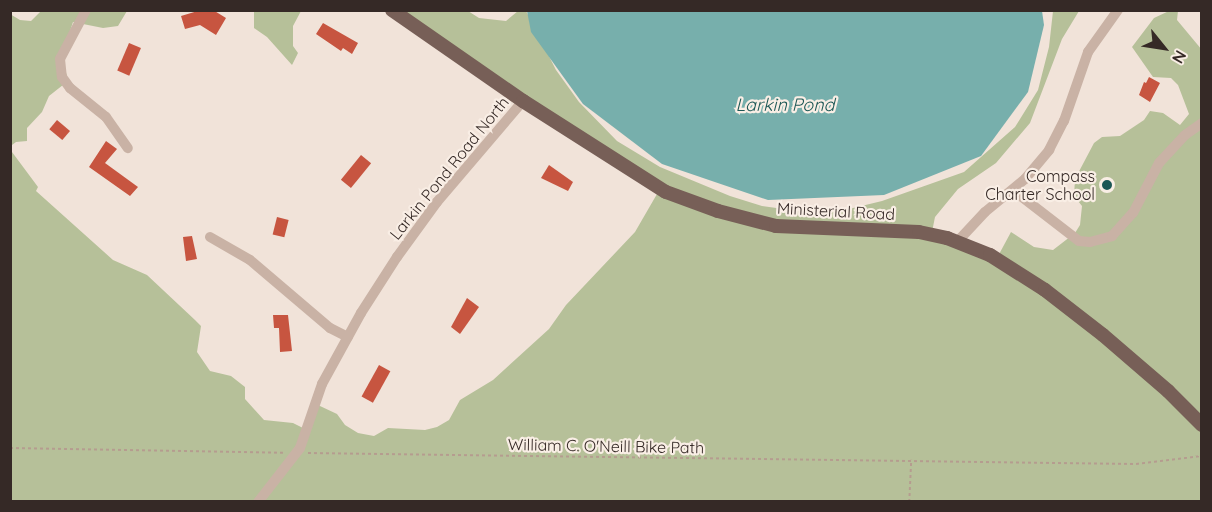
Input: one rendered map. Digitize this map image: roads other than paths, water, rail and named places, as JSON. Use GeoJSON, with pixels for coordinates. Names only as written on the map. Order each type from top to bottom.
{"type":"FeatureCollection","features":[{"type":"Feature","properties":{"kind":"main road","name":"Ministerial Road"},"geometry":{"type":"LineString","coordinates":[[392,10],[523,101],[666,192],[718,212],[776,226],[904,231],[957,242],[990,255],[1045,290],[1168,391],[1202,425]]}},
{"type":"Feature","properties":{"kind":"street"},"geometry":{"type":"LineString","coordinates":[[86,10],[60,60],[62,77],[70,88],[106,117],[128,148]]}},
{"type":"Feature","properties":{"kind":"street"},"geometry":{"type":"LineString","coordinates":[[957,242],[984,212],[1013,190],[1049,150],[1064,121],[1088,52],[1118,10]]}},
{"type":"Feature","properties":{"kind":"street","name":"Larkin Pond Road North"},"geometry":{"type":"LineString","coordinates":[[258,501],[296,453],[322,384],[397,256],[437,202],[523,101]]}},
{"type":"Feature","properties":{"kind":"street"},"geometry":{"type":"LineString","coordinates":[[1013,190],[1079,241],[1090,242],[1113,236],[1133,213],[1159,163],[1185,135],[1202,123]]}},
{"type":"Feature","properties":{"kind":"street"},"geometry":{"type":"LineString","coordinates":[[210,237],[250,260],[330,328],[348,337]]}},
{"type":"Feature","properties":{"kind":"water","name":"Larkin Pond"},"geometry":{"type":"Polygon","coordinates":[[[527,11],[1042,11],[1044,25],[1028,92],[981,156],[884,195],[768,200],[662,164],[583,104],[531,32],[527,11]]]}},
{"type":"Feature","properties":{"kind":"place","name":"Compass Charter School"},"geometry":{"type":"Point","coordinates":[1107,185]}}]}
